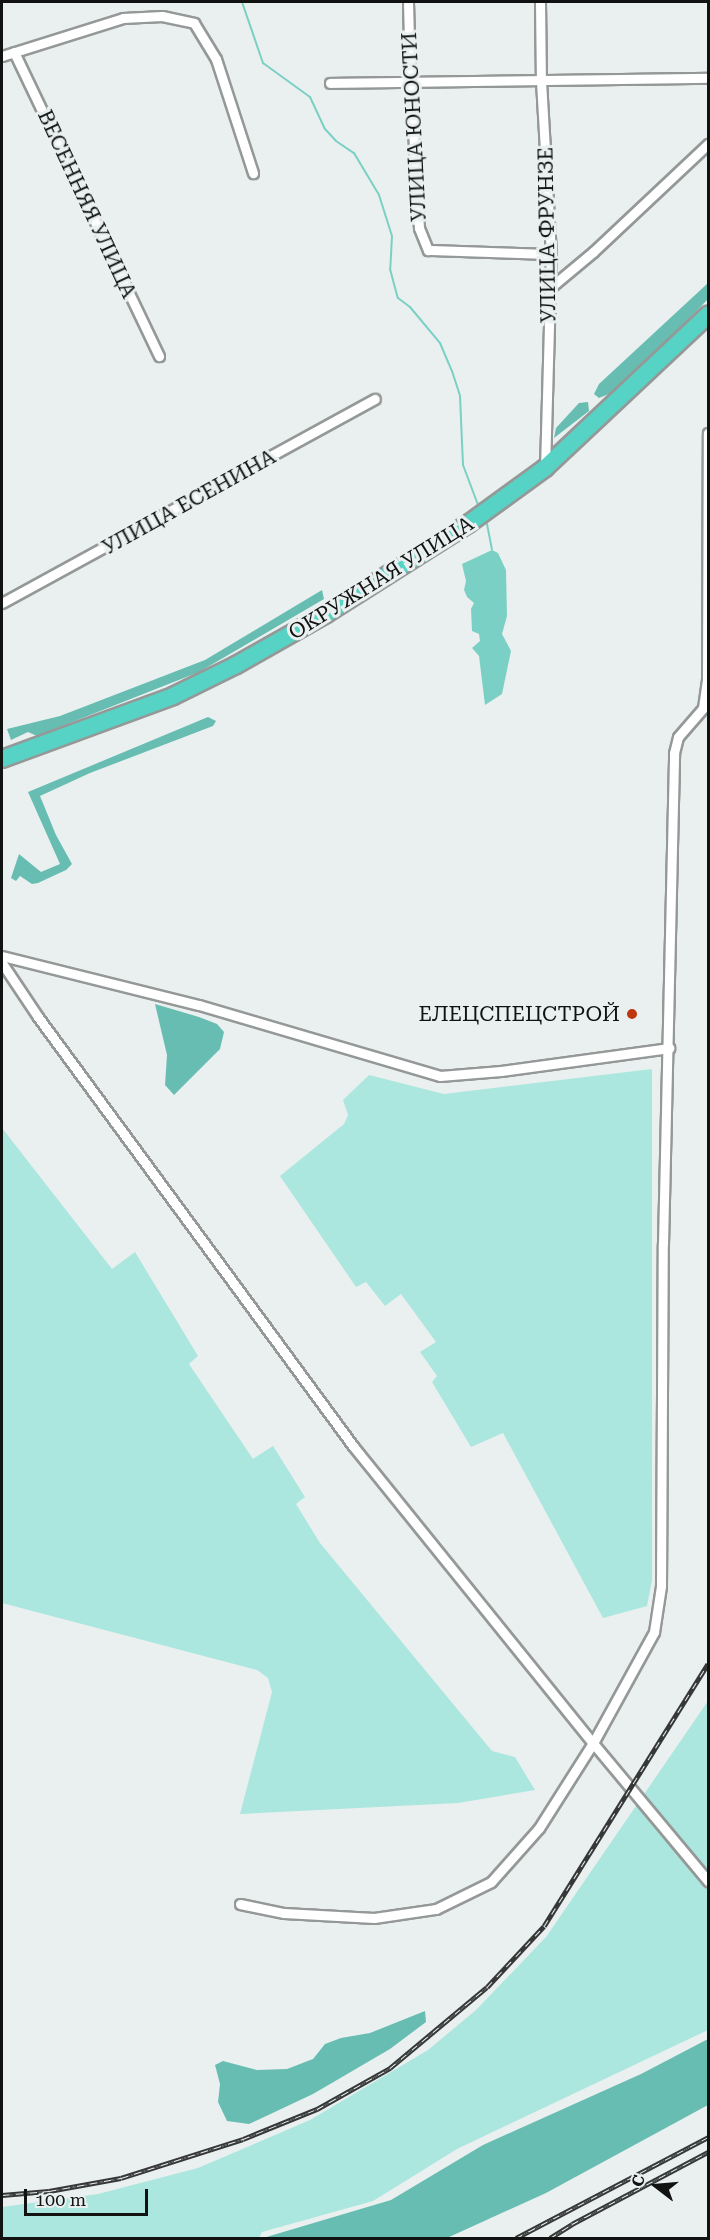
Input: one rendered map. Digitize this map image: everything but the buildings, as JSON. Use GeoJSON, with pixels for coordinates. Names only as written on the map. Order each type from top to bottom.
{"type":"FeatureCollection","features":[{"type":"Feature","properties":{"kind":"highway","name":"ОКРУЖНАЯ УЛИЦА"},"geometry":{"type":"LineString","coordinates":[[2,759],[173,696],[236,665],[326,614],[468,524],[545,468],[708,315]]}},
{"type":"Feature","properties":{"kind":"street","name":"УЛИЦА ЮНОСТИ"},"geometry":{"type":"LineString","coordinates":[[408,2],[418,228],[428,250],[551,254]]}},
{"type":"Feature","properties":{"kind":"street","name":"УЛИЦА ФРУНЗЕ"},"geometry":{"type":"LineString","coordinates":[[540,2],[541,81],[551,254],[545,468]]}},
{"type":"Feature","properties":{"kind":"street"},"geometry":{"type":"LineString","coordinates":[[2,56],[123,18],[162,16],[194,23],[216,59],[253,173]]}},
{"type":"Feature","properties":{"kind":"street","name":"ВЕСЕННЯЯ УЛИЦА"},"geometry":{"type":"LineString","coordinates":[[14,52],[159,356]]}},
{"type":"Feature","properties":{"kind":"street"},"geometry":{"type":"LineString","coordinates":[[330,83],[708,78]]}},
{"type":"Feature","properties":{"kind":"street"},"geometry":{"type":"LineString","coordinates":[[551,287],[593,252],[708,144]]}},
{"type":"Feature","properties":{"kind":"street","name":"УЛИЦА ЕСЕНИНА"},"geometry":{"type":"LineString","coordinates":[[2,603],[375,399]]}},
{"type":"Feature","properties":{"kind":"street"},"geometry":{"type":"LineString","coordinates":[[240,1904],[284,1913],[374,1918],[436,1908],[491,1882],[539,1828],[593,1743],[654,1632],[661,1586],[663,1244],[674,753],[678,738],[703,708],[707,681],[708,433]]}},
{"type":"Feature","properties":{"kind":"street"},"geometry":{"type":"LineString","coordinates":[[2,957],[199,1005],[440,1076],[501,1071],[669,1048]]}},
{"type":"Feature","properties":{"kind":"street"},"geometry":{"type":"LineString","coordinates":[[2,963],[38,1017],[353,1446],[593,1743],[708,1881]]}},
{"type":"Feature","properties":{"kind":"green space"},"geometry":{"type":"Polygon","coordinates":[[[708,283],[708,299],[673,335],[609,394],[599,398],[594,394],[599,384],[708,283]]]}},
{"type":"Feature","properties":{"kind":"green space"},"geometry":{"type":"Polygon","coordinates":[[[588,402],[589,411],[554,438],[556,428],[579,403],[588,402]]]}},
{"type":"Feature","properties":{"kind":"green space"},"geometry":{"type":"Polygon","coordinates":[[[322,590],[324,599],[199,672],[37,736],[28,732],[11,740],[7,729],[60,716],[205,660],[322,590]]]}},
{"type":"Feature","properties":{"kind":"green space"},"geometry":{"type":"Polygon","coordinates":[[[208,717],[216,721],[213,726],[90,773],[40,796],[56,835],[72,864],[66,870],[38,883],[32,884],[20,876],[16,881],[11,878],[19,854],[41,872],[60,864],[28,792],[208,717]]]}},
{"type":"Feature","properties":{"kind":"green space"},"geometry":{"type":"Polygon","coordinates":[[[155,1004],[217,1024],[224,1032],[220,1049],[174,1095],[165,1085],[167,1055],[155,1004]]]}},
{"type":"Feature","properties":{"kind":"green space"},"geometry":{"type":"Polygon","coordinates":[[[652,1069],[652,1580],[647,1606],[603,1618],[503,1433],[471,1447],[432,1382],[437,1376],[420,1352],[436,1342],[401,1294],[385,1306],[366,1282],[356,1287],[280,1176],[344,1124],[348,1115],[343,1100],[369,1075],[444,1094],[652,1069]]]}},
{"type":"Feature","properties":{"kind":"green space"},"geometry":{"type":"Polygon","coordinates":[[[2,1128],[112,1269],[135,1252],[198,1356],[189,1364],[253,1459],[273,1446],[305,1497],[296,1504],[320,1543],[492,1751],[515,1757],[535,1790],[458,1803],[240,1814],[272,1692],[268,1678],[257,1670],[2,1603],[2,1128]]]}},
{"type":"Feature","properties":{"kind":"green space"},"geometry":{"type":"Polygon","coordinates":[[[708,1701],[708,2030],[457,2149],[373,2201],[262,2232],[259,2238],[2,2238],[2,2207],[98,2194],[198,2168],[310,2120],[428,2050],[476,2010],[546,1937],[708,1701]]]}},
{"type":"Feature","properties":{"kind":"green space"},"geometry":{"type":"Polygon","coordinates":[[[425,2011],[426,2022],[390,2049],[313,2094],[249,2124],[227,2121],[218,2102],[220,2084],[215,2065],[223,2061],[257,2070],[287,2069],[313,2059],[325,2044],[341,2038],[370,2033],[425,2011]]]}},
{"type":"Feature","properties":{"kind":"green space"},"geometry":{"type":"Polygon","coordinates":[[[708,2039],[708,2105],[546,2193],[447,2238],[263,2238],[391,2200],[483,2145],[641,2074],[708,2039]]]}},
{"type":"Feature","properties":{"kind":"water"},"geometry":{"type":"Polygon","coordinates":[[[492,550],[498,553],[506,570],[507,616],[502,634],[511,651],[502,694],[485,705],[479,656],[472,648],[480,641],[479,634],[472,631],[471,609],[474,603],[467,597],[464,590],[466,581],[462,564],[492,550]]]}},
{"type":"Feature","properties":{"kind":"waterway"},"geometry":{"type":"LineString","coordinates":[[242,2],[263,63],[310,97],[325,129],[336,141],[354,153],[379,195],[392,236],[390,269],[398,298],[410,307],[440,343],[460,396],[463,465],[478,505]]}},
{"type":"Feature","properties":{"kind":"waterway"},"geometry":{"type":"LineString","coordinates":[[487,524],[492,550]]}},
{"type":"Feature","properties":{"kind":"railway"},"geometry":{"type":"LineString","coordinates":[[2,2195],[49,2191],[121,2178],[243,2139],[317,2109],[390,2068],[487,1987],[544,1926],[708,1664]]}},
{"type":"Feature","properties":{"kind":"railway"},"geometry":{"type":"LineString","coordinates":[[516,2238],[708,2137]]}},
{"type":"Feature","properties":{"kind":"railway"},"geometry":{"type":"LineString","coordinates":[[550,2238],[708,2152]]}},
{"type":"Feature","properties":{"kind":"place","name":"ЕЛЕЦСПЕЦСТРОЙ"},"geometry":{"type":"Point","coordinates":[632,1014]}}]}
